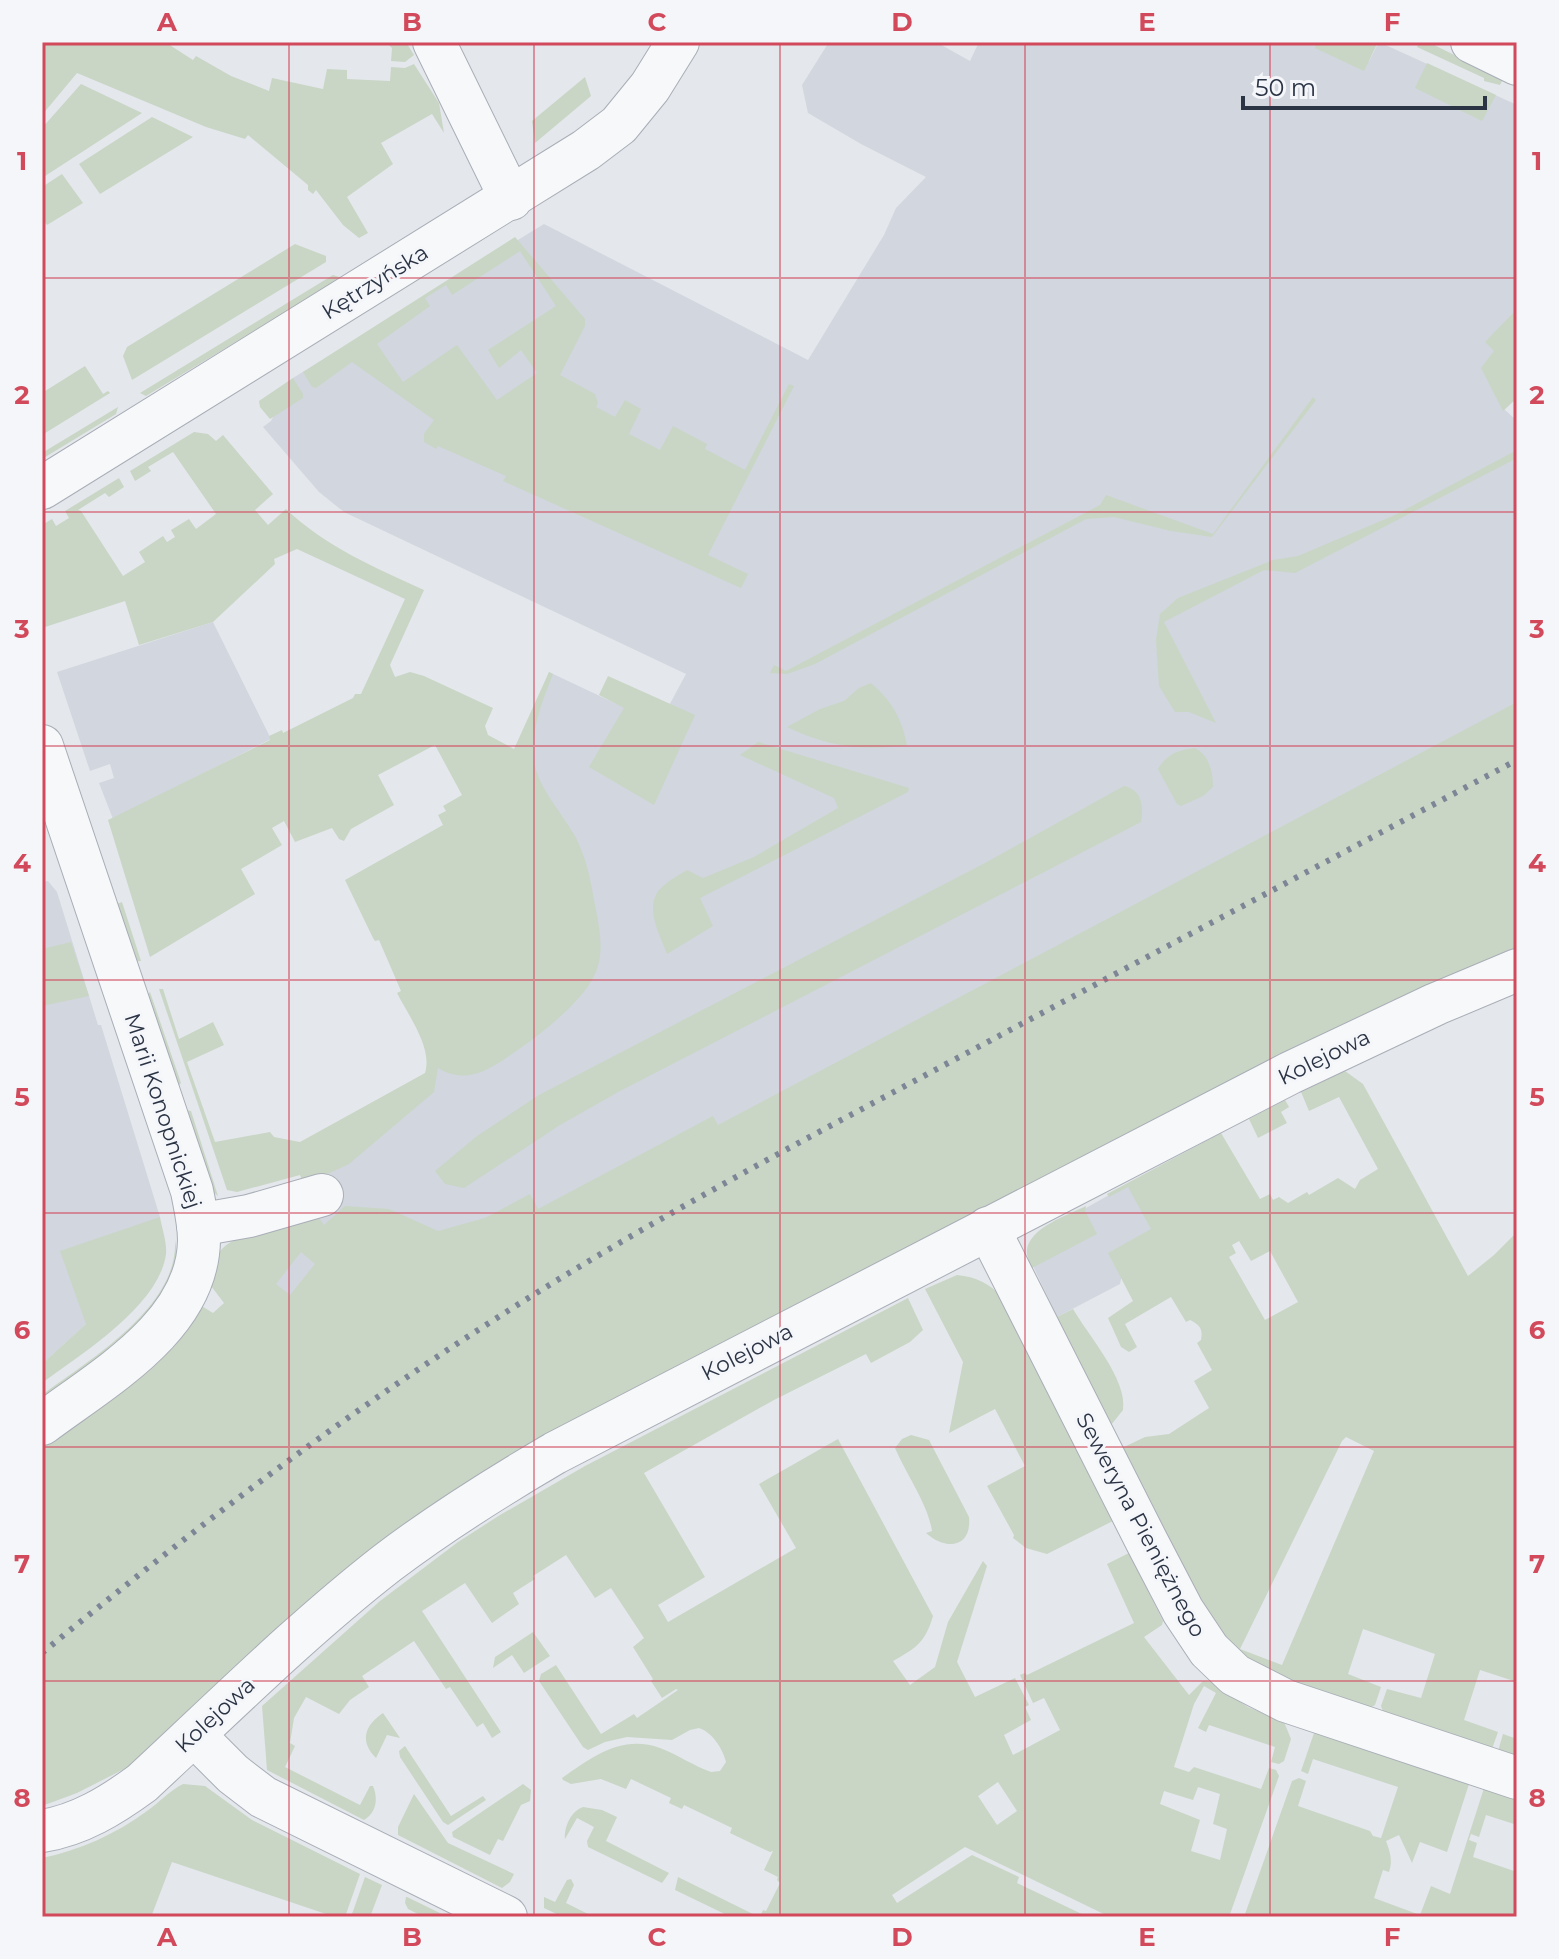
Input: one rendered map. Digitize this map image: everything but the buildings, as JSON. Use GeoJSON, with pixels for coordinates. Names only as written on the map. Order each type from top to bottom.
{"type":"FeatureCollection","features":[{"type":"Feature","properties":{"kind":"street"},"geometry":{"type":"LineString","coordinates":[[434,42],[511,199]]}},
{"type":"Feature","properties":{"kind":"street","name":"Kętrzyńska"},"geometry":{"type":"LineString","coordinates":[[42,488],[586,150],[619,125],[650,87],[678,42]]}},
{"type":"Feature","properties":{"kind":"street"},"geometry":{"type":"LineString","coordinates":[[1472,42],[1517,64]]}},
{"type":"Feature","properties":{"kind":"street","name":"Marii Konopnickiej"},"geometry":{"type":"LineString","coordinates":[[42,746],[192,1191],[198,1225],[196,1259],[190,1284],[178,1306],[132,1356],[42,1424]]}},
{"type":"Feature","properties":{"kind":"street","name":"Kolejowa"},"geometry":{"type":"LineString","coordinates":[[42,1831],[104,1809],[142,1783],[345,1597],[413,1544],[469,1505],[602,1427],[1290,1073],[1436,1004],[1517,970]]}},
{"type":"Feature","properties":{"kind":"street"},"geometry":{"type":"LineString","coordinates":[[198,1225],[249,1216],[322,1195]]}},
{"type":"Feature","properties":{"kind":"street","name":"Seweryna Pieniężnego"},"geometry":{"type":"LineString","coordinates":[[988,1228],[1161,1570],[1209,1650],[1235,1675],[1286,1701],[1517,1778]]}},
{"type":"Feature","properties":{"kind":"street"},"geometry":{"type":"LineString","coordinates":[[194,1735],[233,1774],[263,1797],[506,1917]]}},
{"type":"Feature","properties":{"kind":"shaded area"},"geometry":{"type":"Polygon","coordinates":[[[829,42],[936,42],[970,61],[979,42],[1328,42],[1369,61],[1379,42],[1517,105],[1517,388],[1504,409],[1517,421],[1517,952],[42,1530],[249,1294],[304,1185],[438,1068],[498,804],[549,672],[659,724],[686,674],[344,512],[319,492],[263,427],[271,421],[293,378],[544,224],[808,360],[884,235],[896,208],[926,177],[808,113],[802,85],[829,42]]]}},
{"type":"Feature","properties":{"kind":"shaded area"},"geometry":{"type":"Polygon","coordinates":[[[213,622],[271,739],[113,819],[99,783],[114,778],[110,764],[90,771],[57,672],[213,622]]]}},
{"type":"Feature","properties":{"kind":"shaded area"},"geometry":{"type":"Polygon","coordinates":[[[48,881],[57,892],[160,1217],[157,1243],[86,1324],[42,1364],[42,882],[48,881]]]}},
{"type":"Feature","properties":{"kind":"shaded area"},"geometry":{"type":"Polygon","coordinates":[[[1152,1171],[1191,1241],[1057,1317],[1027,1253],[1052,1227],[1152,1171]]]}},
{"type":"Feature","properties":{"kind":"green space"},"geometry":{"type":"Polygon","coordinates":[[[42,42],[165,42],[193,60],[196,56],[231,76],[269,91],[272,78],[323,89],[327,69],[347,70],[347,79],[390,81],[391,67],[405,68],[414,64],[439,103],[444,133],[432,114],[381,143],[393,164],[347,197],[368,233],[359,238],[343,225],[316,190],[313,194],[308,190],[308,185],[248,135],[245,139],[206,127],[77,73],[42,115],[42,42]]]}},
{"type":"Feature","properties":{"kind":"green space"},"geometry":{"type":"Polygon","coordinates":[[[386,42],[406,42],[414,55],[405,62],[391,61],[392,48],[386,42]]]}},
{"type":"Feature","properties":{"kind":"green space"},"geometry":{"type":"Polygon","coordinates":[[[1317,42],[1378,42],[1364,71],[1315,48],[1317,42]]]}},
{"type":"Feature","properties":{"kind":"green space"},"geometry":{"type":"Polygon","coordinates":[[[1419,42],[1428,42],[1503,79],[1500,85],[1484,81],[1484,78],[1417,47],[1419,42]]]}},
{"type":"Feature","properties":{"kind":"green space"},"geometry":{"type":"Polygon","coordinates":[[[1427,63],[1496,95],[1482,121],[1415,88],[1427,63]]]}},
{"type":"Feature","properties":{"kind":"green space"},"geometry":{"type":"Polygon","coordinates":[[[585,77],[591,96],[535,143],[532,121],[585,77]]]}},
{"type":"Feature","properties":{"kind":"green space"},"geometry":{"type":"Polygon","coordinates":[[[81,84],[142,113],[42,178],[42,128],[81,84]]]}},
{"type":"Feature","properties":{"kind":"green space"},"geometry":{"type":"Polygon","coordinates":[[[152,117],[193,137],[100,194],[79,164],[152,117]]]}},
{"type":"Feature","properties":{"kind":"green space"},"geometry":{"type":"Polygon","coordinates":[[[62,174],[83,203],[47,225],[42,218],[42,187],[62,174]]]}},
{"type":"Feature","properties":{"kind":"green space"},"geometry":{"type":"Polygon","coordinates":[[[515,237],[585,319],[585,326],[560,375],[595,394],[596,407],[615,417],[625,400],[641,409],[629,434],[660,450],[673,426],[707,444],[705,449],[745,470],[789,384],[794,386],[708,555],[748,574],[741,588],[503,481],[506,476],[438,446],[436,449],[424,442],[424,434],[434,420],[352,362],[316,388],[312,387],[303,372],[515,237]],[[520,251],[452,295],[446,285],[425,298],[430,306],[377,344],[403,382],[457,345],[497,400],[537,373],[521,350],[499,368],[488,350],[556,306],[520,251]]]}},
{"type":"Feature","properties":{"kind":"green space"},"geometry":{"type":"Polygon","coordinates":[[[295,244],[326,256],[326,262],[132,380],[123,356],[127,347],[295,244]]]}},
{"type":"Feature","properties":{"kind":"green space"},"geometry":{"type":"Polygon","coordinates":[[[333,275],[342,278],[146,396],[140,393],[333,275]]]}},
{"type":"Feature","properties":{"kind":"green space"},"geometry":{"type":"Polygon","coordinates":[[[1517,309],[1517,398],[1503,411],[1481,368],[1494,351],[1485,342],[1517,309]]]}},
{"type":"Feature","properties":{"kind":"green space"},"geometry":{"type":"Polygon","coordinates":[[[85,366],[103,394],[110,393],[42,435],[42,393],[85,366]]]}},
{"type":"Feature","properties":{"kind":"green space"},"geometry":{"type":"Polygon","coordinates":[[[293,378],[303,398],[270,419],[259,401],[293,378]]]}},
{"type":"Feature","properties":{"kind":"green space"},"geometry":{"type":"Polygon","coordinates":[[[1313,397],[1316,400],[1212,537],[1114,517],[1086,519],[815,664],[787,674],[770,673],[774,665],[786,671],[1100,505],[1106,495],[1213,534],[1313,397]]]}},
{"type":"Feature","properties":{"kind":"green space"},"geometry":{"type":"Polygon","coordinates":[[[118,407],[116,414],[42,459],[42,453],[118,407]]]}},
{"type":"Feature","properties":{"kind":"green space"},"geometry":{"type":"Polygon","coordinates":[[[194,432],[208,434],[216,441],[223,435],[273,494],[255,510],[268,525],[286,509],[334,545],[424,590],[390,665],[395,677],[410,672],[424,676],[493,708],[485,726],[488,735],[514,749],[549,672],[553,674],[535,728],[534,762],[546,791],[582,852],[591,883],[600,941],[598,966],[584,991],[561,1016],[509,1056],[475,1074],[457,1075],[438,1068],[434,1092],[349,1164],[304,1185],[300,1175],[237,1192],[227,1190],[159,989],[163,989],[179,1039],[213,1022],[224,1045],[187,1062],[215,1142],[270,1132],[274,1137],[300,1142],[425,1073],[427,1063],[423,1043],[397,993],[401,991],[379,940],[373,938],[345,880],[443,825],[438,815],[446,811],[443,806],[462,795],[435,745],[378,775],[394,805],[351,829],[344,841],[332,828],[295,842],[284,821],[272,828],[282,845],[241,869],[255,894],[150,957],[108,820],[270,740],[269,736],[282,730],[283,733],[353,698],[355,694],[361,694],[405,599],[297,549],[274,559],[275,564],[213,622],[139,645],[125,601],[42,628],[42,525],[52,519],[56,526],[69,518],[65,511],[119,478],[124,487],[109,497],[105,493],[78,510],[123,576],[145,562],[139,552],[163,536],[167,542],[175,537],[171,530],[189,519],[196,529],[216,514],[173,452],[148,467],[151,471],[135,481],[130,471],[194,432]]]}},
{"type":"Feature","properties":{"kind":"green space"},"geometry":{"type":"Polygon","coordinates":[[[1517,450],[1517,458],[1295,573],[1264,570],[1164,622],[1216,723],[1189,712],[1175,712],[1159,686],[1156,640],[1160,614],[1178,598],[1273,560],[1298,556],[1395,515],[1517,450]]]}},
{"type":"Feature","properties":{"kind":"green space"},"geometry":{"type":"Polygon","coordinates":[[[608,676],[695,715],[654,805],[589,767],[624,708],[599,695],[608,676]]]}},
{"type":"Feature","properties":{"kind":"green space"},"geometry":{"type":"Polygon","coordinates":[[[871,683],[895,711],[907,745],[875,748],[846,746],[787,727],[820,709],[844,701],[859,688],[871,683]]]}},
{"type":"Feature","properties":{"kind":"green space"},"geometry":{"type":"Polygon","coordinates":[[[1517,702],[1517,952],[638,1389],[138,1762],[77,1793],[42,1806],[42,1446],[130,1380],[200,1305],[213,1313],[224,1303],[208,1282],[220,1251],[240,1237],[317,1215],[324,1225],[345,1206],[389,1209],[438,1231],[485,1218],[530,1194],[538,1209],[713,1116],[718,1125],[1517,702]],[[301,1252],[276,1284],[290,1295],[315,1264],[301,1252]]]}},
{"type":"Feature","properties":{"kind":"green space"},"geometry":{"type":"Polygon","coordinates":[[[758,742],[909,788],[908,792],[700,898],[713,926],[667,954],[653,912],[656,895],[664,885],[687,870],[703,878],[754,857],[838,808],[834,798],[740,755],[758,742]]]}},
{"type":"Feature","properties":{"kind":"green space"},"geometry":{"type":"Polygon","coordinates":[[[1195,748],[1209,764],[1213,787],[1203,796],[1181,806],[1158,769],[1174,754],[1195,748]]]}},
{"type":"Feature","properties":{"kind":"green space"},"geometry":{"type":"Polygon","coordinates":[[[1124,786],[1138,795],[1141,822],[620,1091],[560,1125],[464,1188],[445,1184],[435,1171],[477,1136],[539,1095],[985,863],[1124,786]]]}},
{"type":"Feature","properties":{"kind":"green space"},"geometry":{"type":"Polygon","coordinates":[[[122,902],[141,961],[131,962],[114,905],[122,902]]]}},
{"type":"Feature","properties":{"kind":"green space"},"geometry":{"type":"Polygon","coordinates":[[[71,942],[89,996],[42,1006],[42,949],[71,942]]]}},
{"type":"Feature","properties":{"kind":"green space"},"geometry":{"type":"Polygon","coordinates":[[[150,992],[181,1083],[174,1091],[143,999],[150,992]]]}},
{"type":"Feature","properties":{"kind":"green space"},"geometry":{"type":"Polygon","coordinates":[[[1345,1071],[1363,1084],[1468,1276],[1517,1232],[1517,1682],[1480,1670],[1464,1720],[1498,1732],[1492,1749],[1384,1714],[1381,1706],[1387,1689],[1421,1698],[1435,1654],[1363,1629],[1348,1674],[1381,1687],[1375,1705],[1368,1709],[1303,1686],[1244,1656],[1222,1635],[1200,1601],[1122,1448],[1145,1437],[1169,1434],[1209,1408],[1194,1381],[1212,1370],[1197,1343],[1201,1340],[1200,1328],[1190,1320],[1186,1322],[1171,1297],[1125,1324],[1137,1347],[1129,1352],[1121,1347],[1108,1318],[1133,1301],[1108,1253],[1151,1229],[1128,1187],[1109,1197],[1107,1194],[1221,1133],[1260,1199],[1270,1194],[1273,1200],[1279,1197],[1288,1203],[1338,1178],[1355,1189],[1360,1180],[1378,1169],[1339,1097],[1309,1111],[1301,1092],[1345,1071]],[[1239,1241],[1232,1245],[1236,1253],[1229,1257],[1265,1320],[1298,1302],[1270,1251],[1251,1261],[1239,1241]],[[1346,1437],[1240,1649],[1282,1665],[1374,1451],[1346,1437]]]}},
{"type":"Feature","properties":{"kind":"green space"},"geometry":{"type":"Polygon","coordinates":[[[1285,1100],[1289,1107],[1281,1112],[1287,1123],[1258,1138],[1249,1119],[1285,1100]]]}},
{"type":"Feature","properties":{"kind":"green space"},"geometry":{"type":"Polygon","coordinates":[[[180,1109],[191,1111],[218,1196],[212,1191],[180,1109]]]}},
{"type":"Feature","properties":{"kind":"green space"},"geometry":{"type":"Polygon","coordinates":[[[1086,1206],[1085,1211],[1097,1234],[1032,1268],[1027,1249],[1035,1234],[1086,1206]]]}},
{"type":"Feature","properties":{"kind":"green space"},"geometry":{"type":"Polygon","coordinates":[[[160,1217],[166,1254],[149,1292],[116,1327],[42,1383],[42,1364],[86,1324],[60,1251],[160,1217]]]}},
{"type":"Feature","properties":{"kind":"green space"},"geometry":{"type":"Polygon","coordinates":[[[175,1240],[175,1262],[166,1286],[149,1309],[105,1354],[42,1405],[42,1395],[128,1330],[147,1309],[163,1288],[172,1264],[175,1240]]]}},
{"type":"Feature","properties":{"kind":"green space"},"geometry":{"type":"Polygon","coordinates":[[[957,1275],[982,1282],[1002,1298],[1113,1521],[1047,1554],[1026,1548],[1013,1538],[987,1486],[1025,1466],[995,1409],[949,1433],[963,1362],[925,1289],[957,1275]]]}},
{"type":"Feature","properties":{"kind":"green space"},"geometry":{"type":"Polygon","coordinates":[[[908,1298],[923,1330],[910,1342],[871,1363],[866,1354],[774,1400],[644,1473],[705,1577],[658,1605],[668,1622],[796,1548],[759,1484],[838,1439],[933,1616],[919,1644],[893,1661],[910,1685],[935,1667],[948,1622],[983,1561],[987,1566],[957,1662],[975,1697],[1015,1678],[1029,1705],[1025,1707],[1031,1720],[1004,1735],[1013,1755],[1060,1730],[1044,1698],[1033,1703],[1020,1675],[1027,1675],[1134,1623],[1107,1564],[1129,1553],[1163,1621],[1162,1625],[1144,1637],[1189,1695],[1203,1681],[1211,1682],[1248,1707],[1284,1722],[1291,1739],[1284,1761],[1279,1764],[1271,1762],[1275,1747],[1209,1725],[1206,1732],[1198,1728],[1216,1693],[1204,1686],[1194,1704],[1174,1767],[1189,1772],[1194,1767],[1261,1789],[1269,1768],[1276,1770],[1279,1776],[1229,1917],[1110,1917],[965,1847],[892,1895],[897,1903],[972,1855],[1019,1877],[1017,1883],[1088,1917],[760,1917],[780,1883],[778,1877],[764,1870],[773,1851],[730,1833],[732,1828],[684,1805],[682,1809],[669,1803],[671,1798],[631,1779],[626,1789],[601,1779],[571,1784],[563,1780],[596,1756],[633,1744],[660,1748],[711,1772],[720,1771],[726,1762],[716,1742],[699,1728],[672,1740],[627,1737],[588,1750],[583,1747],[539,1681],[541,1674],[556,1665],[601,1734],[634,1714],[637,1718],[678,1690],[662,1698],[633,1647],[644,1638],[611,1588],[595,1598],[566,1555],[513,1593],[519,1604],[492,1623],[465,1583],[422,1611],[501,1732],[492,1738],[483,1723],[477,1727],[450,1687],[446,1689],[414,1641],[362,1676],[369,1687],[350,1700],[339,1714],[306,1697],[294,1718],[290,1743],[295,1746],[285,1767],[360,1805],[370,1786],[373,1786],[375,1804],[368,1817],[364,1820],[267,1770],[262,1706],[380,1601],[458,1542],[585,1466],[908,1298]],[[998,1782],[978,1796],[997,1825],[1017,1811],[998,1782]],[[1198,1787],[1193,1800],[1164,1791],[1160,1804],[1200,1820],[1191,1851],[1220,1860],[1227,1829],[1213,1824],[1220,1794],[1198,1787]]]}},
{"type":"Feature","properties":{"kind":"green space"},"geometry":{"type":"Polygon","coordinates":[[[1073,1309],[1106,1358],[1119,1385],[1123,1410],[1111,1425],[1057,1317],[1073,1309]]]}},
{"type":"Feature","properties":{"kind":"green space"},"geometry":{"type":"Polygon","coordinates":[[[911,1435],[929,1440],[969,1517],[966,1535],[956,1543],[942,1542],[926,1533],[932,1531],[926,1510],[895,1448],[902,1439],[911,1435]]]}},
{"type":"Feature","properties":{"kind":"green space"},"geometry":{"type":"Polygon","coordinates":[[[533,1632],[550,1656],[524,1673],[512,1655],[493,1668],[495,1657],[533,1632]]]}},
{"type":"Feature","properties":{"kind":"green space"},"geometry":{"type":"Polygon","coordinates":[[[383,1713],[400,1738],[387,1735],[376,1758],[367,1745],[366,1734],[383,1713]]]}},
{"type":"Feature","properties":{"kind":"green space"},"geometry":{"type":"Polygon","coordinates":[[[1314,1733],[1469,1784],[1447,1852],[1420,1842],[1412,1863],[1399,1835],[1386,1841],[1390,1868],[1389,1872],[1383,1870],[1374,1898],[1420,1915],[1431,1886],[1450,1894],[1484,1788],[1517,1799],[1517,1825],[1486,1815],[1479,1837],[1471,1834],[1469,1840],[1477,1843],[1473,1857],[1517,1872],[1517,1917],[1244,1917],[1292,1781],[1299,1778],[1306,1781],[1298,1806],[1370,1831],[1373,1836],[1381,1838],[1398,1787],[1313,1759],[1308,1774],[1301,1771],[1314,1733]]]}},
{"type":"Feature","properties":{"kind":"green space"},"geometry":{"type":"Polygon","coordinates":[[[1503,1734],[1517,1739],[1517,1757],[1498,1751],[1503,1734]]]}},
{"type":"Feature","properties":{"kind":"green space"},"geometry":{"type":"Polygon","coordinates":[[[405,1746],[451,1816],[483,1796],[486,1800],[448,1825],[443,1822],[400,1757],[399,1751],[405,1746]]]}},
{"type":"Feature","properties":{"kind":"green space"},"geometry":{"type":"Polygon","coordinates":[[[183,1784],[205,1786],[252,1820],[360,1874],[345,1917],[335,1917],[172,1862],[151,1917],[42,1917],[42,1858],[84,1846],[110,1834],[183,1784]]]}},
{"type":"Feature","properties":{"kind":"green space"},"geometry":{"type":"Polygon","coordinates":[[[523,1784],[531,1790],[530,1801],[521,1805],[503,1841],[498,1839],[490,1855],[453,1837],[452,1832],[523,1784]]]}},
{"type":"Feature","properties":{"kind":"green space"},"geometry":{"type":"Polygon","coordinates":[[[414,1794],[448,1843],[514,1874],[510,1882],[502,1888],[398,1835],[398,1827],[414,1794]]]}},
{"type":"Feature","properties":{"kind":"green space"},"geometry":{"type":"Polygon","coordinates":[[[583,1807],[602,1810],[617,1817],[606,1841],[669,1873],[662,1883],[588,1847],[587,1841],[594,1827],[577,1818],[565,1839],[569,1820],[583,1807]]]}},
{"type":"Feature","properties":{"kind":"green space"},"geometry":{"type":"Polygon","coordinates":[[[365,1877],[382,1885],[370,1917],[351,1917],[365,1877]]]}},
{"type":"Feature","properties":{"kind":"green space"},"geometry":{"type":"Polygon","coordinates":[[[678,1877],[759,1917],[731,1917],[675,1890],[678,1877]]]}},
{"type":"Feature","properties":{"kind":"green space"},"geometry":{"type":"Polygon","coordinates":[[[571,1879],[574,1885],[566,1903],[594,1917],[563,1917],[544,1908],[544,1897],[555,1902],[567,1880],[571,1879]]]}},
{"type":"Feature","properties":{"kind":"green space"},"geometry":{"type":"Polygon","coordinates":[[[406,1897],[448,1917],[424,1917],[408,1909],[406,1897]]]}},
{"type":"Feature","properties":{"kind":"railway"},"geometry":{"type":"LineString","coordinates":[[42,1653],[205,1523],[317,1440],[431,1361],[547,1287],[664,1217],[784,1151],[1517,760]]}}]}
